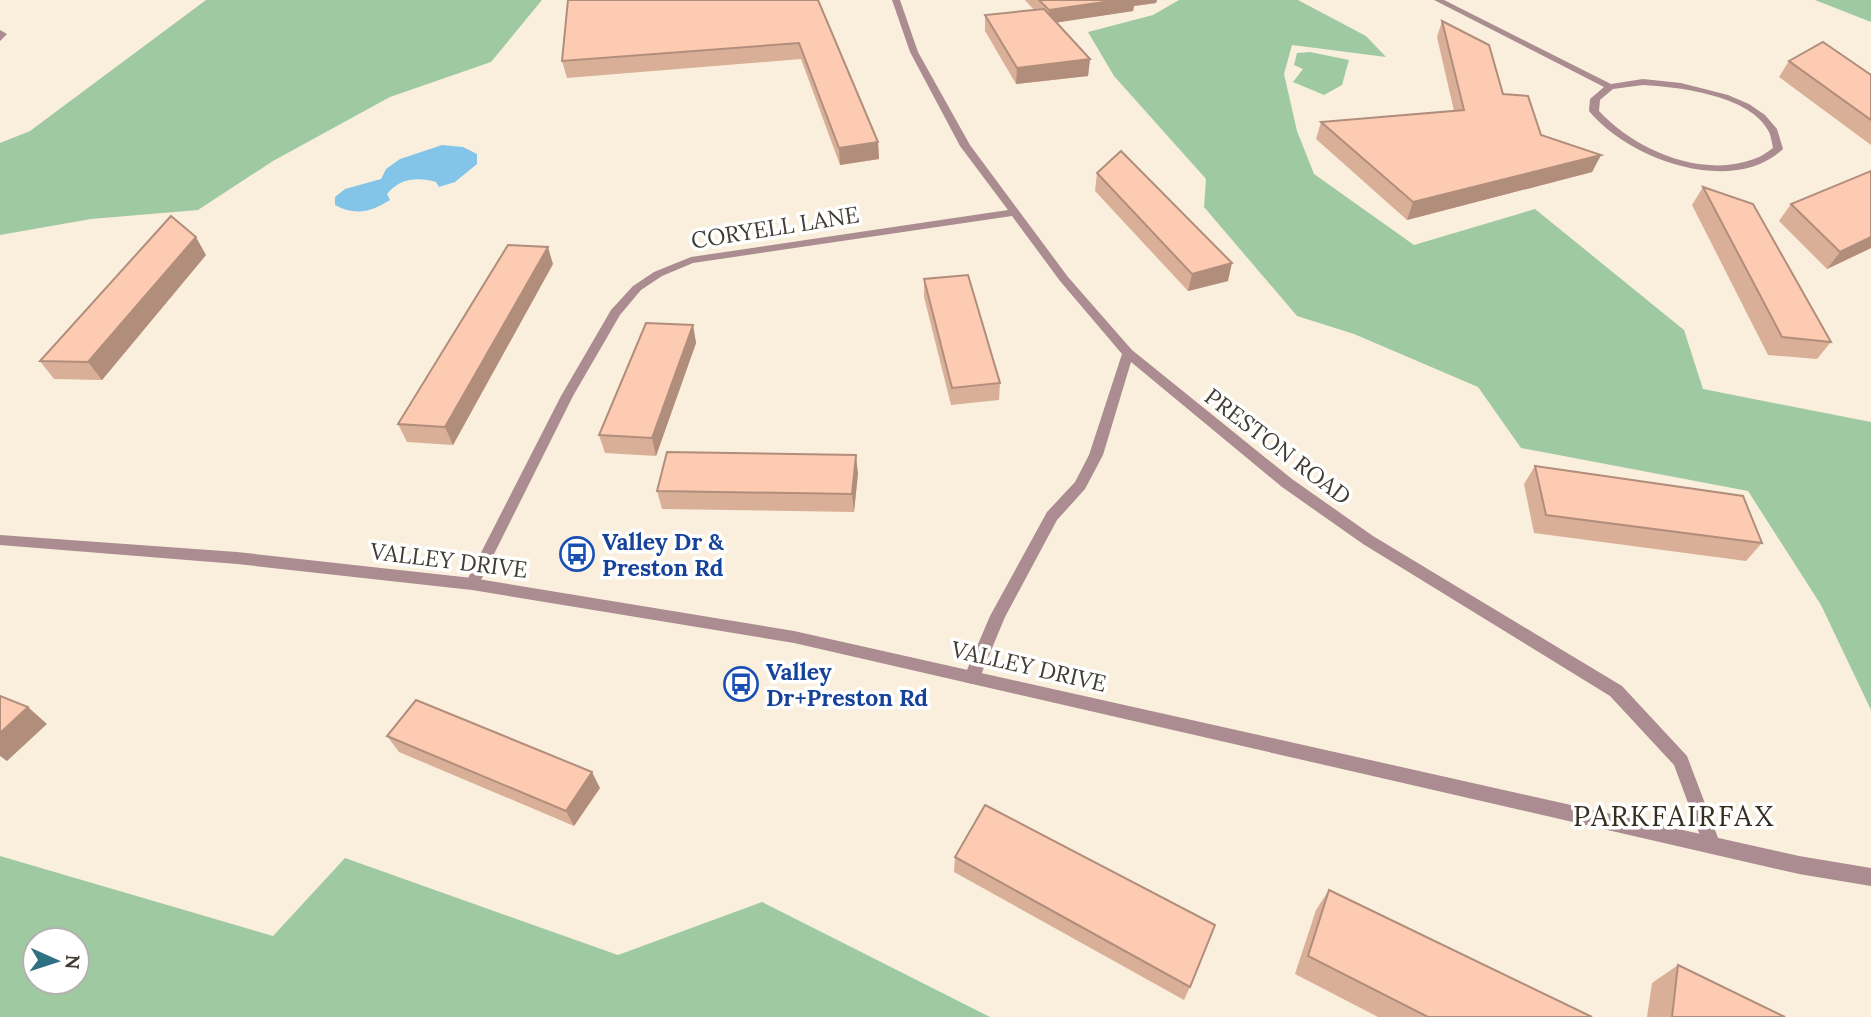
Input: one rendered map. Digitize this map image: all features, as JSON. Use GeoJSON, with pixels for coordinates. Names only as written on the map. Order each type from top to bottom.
{"type":"FeatureCollection","features":[{"type":"Feature","properties":{"kind":"street","name":"PRESTON ROAD"},"geometry":{"type":"LineString","coordinates":[[896,0],[914,52],[947,117],[1012,213],[1063,279],[1128,353],[1287,483],[1368,540],[1616,691],[1681,761],[1711,843]]}},
{"type":"Feature","properties":{"kind":"street"},"geometry":{"type":"LineString","coordinates":[[1438,0],[1610,87],[1643,82],[1668,83],[1720,95],[1767,121],[1778,135],[1778,149],[1767,159],[1745,166],[1683,162],[1650,153],[1623,140],[1604,126],[1594,111],[1595,99],[1610,87]]}},
{"type":"Feature","properties":{"kind":"street","name":"CORYELL LANE"},"geometry":{"type":"LineString","coordinates":[[472,584],[567,396],[615,313],[637,288],[658,274],[691,260],[1012,213]]}},
{"type":"Feature","properties":{"kind":"street"},"geometry":{"type":"LineString","coordinates":[[972,677],[998,616],[1052,516],[1080,485],[1096,455],[1128,353]]}},
{"type":"Feature","properties":{"kind":"street","name":"VALLEY DRIVE"},"geometry":{"type":"LineString","coordinates":[[0,540],[237,558],[472,584],[794,637],[1800,865],[1871,877]]}},
{"type":"Feature","properties":{"kind":"green space"},"geometry":{"type":"Polygon","coordinates":[[[206,0],[542,0],[491,62],[390,97],[273,161],[198,210],[91,219],[0,235],[0,143],[30,131],[206,0]]]}},
{"type":"Feature","properties":{"kind":"green space"},"geometry":{"type":"Polygon","coordinates":[[[1179,0],[1298,0],[1366,36],[1386,57],[1292,45],[1284,74],[1297,131],[1314,174],[1414,245],[1535,209],[1684,330],[1703,389],[1871,422],[1871,710],[1821,605],[1748,491],[1521,448],[1478,387],[1354,334],[1297,316],[1204,207],[1206,179],[1114,76],[1088,32],[1153,15],[1179,0]]]}},
{"type":"Feature","properties":{"kind":"green space"},"geometry":{"type":"Polygon","coordinates":[[[1815,0],[1871,0],[1871,22],[1815,0]]]}},
{"type":"Feature","properties":{"kind":"green space"},"geometry":{"type":"Polygon","coordinates":[[[1310,52],[1349,60],[1342,85],[1324,95],[1293,82],[1303,69],[1294,65],[1297,53],[1310,52]]]}},
{"type":"Feature","properties":{"kind":"green space"},"geometry":{"type":"Polygon","coordinates":[[[0,856],[273,936],[345,858],[618,955],[762,902],[990,1017],[0,1017],[0,856]]]}},
{"type":"Feature","properties":{"kind":"water"},"geometry":{"type":"Polygon","coordinates":[[[442,145],[463,147],[477,154],[477,164],[455,182],[439,187],[436,182],[429,180],[403,182],[387,194],[390,200],[370,210],[349,211],[335,205],[335,197],[345,189],[381,179],[386,169],[400,159],[442,145]]]}},
{"type":"Feature","properties":{"kind":"building"},"geometry":{"type":"Polygon","coordinates":[[[568,0],[818,0],[878,142],[839,148],[799,43],[562,61],[568,0]]]}},
{"type":"Feature","properties":{"kind":"building"},"geometry":{"type":"Polygon","coordinates":[[[1039,0],[1118,0],[1049,10],[1039,0]]]}},
{"type":"Feature","properties":{"kind":"building"},"geometry":{"type":"Polygon","coordinates":[[[1044,9],[1090,59],[1017,68],[985,15],[1044,9]]]}},
{"type":"Feature","properties":{"kind":"building"},"geometry":{"type":"Polygon","coordinates":[[[1442,21],[1489,45],[1503,94],[1528,96],[1541,135],[1601,155],[1413,202],[1321,122],[1464,110],[1442,21]]]}},
{"type":"Feature","properties":{"kind":"building"},"geometry":{"type":"Polygon","coordinates":[[[1823,42],[1871,75],[1871,120],[1789,61],[1823,42]]]}},
{"type":"Feature","properties":{"kind":"building"},"geometry":{"type":"Polygon","coordinates":[[[1121,151],[1232,263],[1192,274],[1097,173],[1121,151]]]}},
{"type":"Feature","properties":{"kind":"building"},"geometry":{"type":"Polygon","coordinates":[[[1871,171],[1871,237],[1840,252],[1791,204],[1871,171]]]}},
{"type":"Feature","properties":{"kind":"building"},"geometry":{"type":"Polygon","coordinates":[[[1703,187],[1753,204],[1831,342],[1782,337],[1703,187]]]}},
{"type":"Feature","properties":{"kind":"building"},"geometry":{"type":"Polygon","coordinates":[[[171,216],[196,237],[88,362],[40,361],[171,216]]]}},
{"type":"Feature","properties":{"kind":"building"},"geometry":{"type":"Polygon","coordinates":[[[508,245],[548,247],[445,427],[398,424],[508,245]]]}},
{"type":"Feature","properties":{"kind":"building"},"geometry":{"type":"Polygon","coordinates":[[[968,275],[1000,383],[952,388],[924,279],[968,275]]]}},
{"type":"Feature","properties":{"kind":"building"},"geometry":{"type":"Polygon","coordinates":[[[646,323],[693,325],[652,438],[599,435],[646,323]]]}},
{"type":"Feature","properties":{"kind":"building"},"geometry":{"type":"Polygon","coordinates":[[[667,452],[856,455],[852,494],[657,491],[667,452]]]}},
{"type":"Feature","properties":{"kind":"building"},"geometry":{"type":"Polygon","coordinates":[[[1535,466],[1743,496],[1762,543],[1546,515],[1535,466]]]}},
{"type":"Feature","properties":{"kind":"building"},"geometry":{"type":"Polygon","coordinates":[[[0,696],[28,707],[0,733],[0,696]]]}},
{"type":"Feature","properties":{"kind":"building"},"geometry":{"type":"Polygon","coordinates":[[[416,700],[592,772],[566,811],[387,736],[416,700]]]}},
{"type":"Feature","properties":{"kind":"building"},"geometry":{"type":"Polygon","coordinates":[[[985,805],[1215,925],[1190,987],[955,857],[985,805]]]}},
{"type":"Feature","properties":{"kind":"building"},"geometry":{"type":"Polygon","coordinates":[[[1329,890],[1592,1017],[1428,1017],[1308,956],[1329,890]]]}},
{"type":"Feature","properties":{"kind":"building"},"geometry":{"type":"Polygon","coordinates":[[[1678,965],[1785,1017],[1672,1017],[1678,965]]]}},
{"type":"Feature","properties":{"kind":"place","name":"Valley Dr & Preston Rd"},"geometry":{"type":"Point","coordinates":[577,554]}},
{"type":"Feature","properties":{"kind":"place","name":"Valley Dr+Preston Rd"},"geometry":{"type":"Point","coordinates":[741,684]}},
{"type":"Feature","properties":{"kind":"district","name":"PARKFAIRFAX"},"geometry":{"type":"Point","coordinates":[1674,816]}}]}
